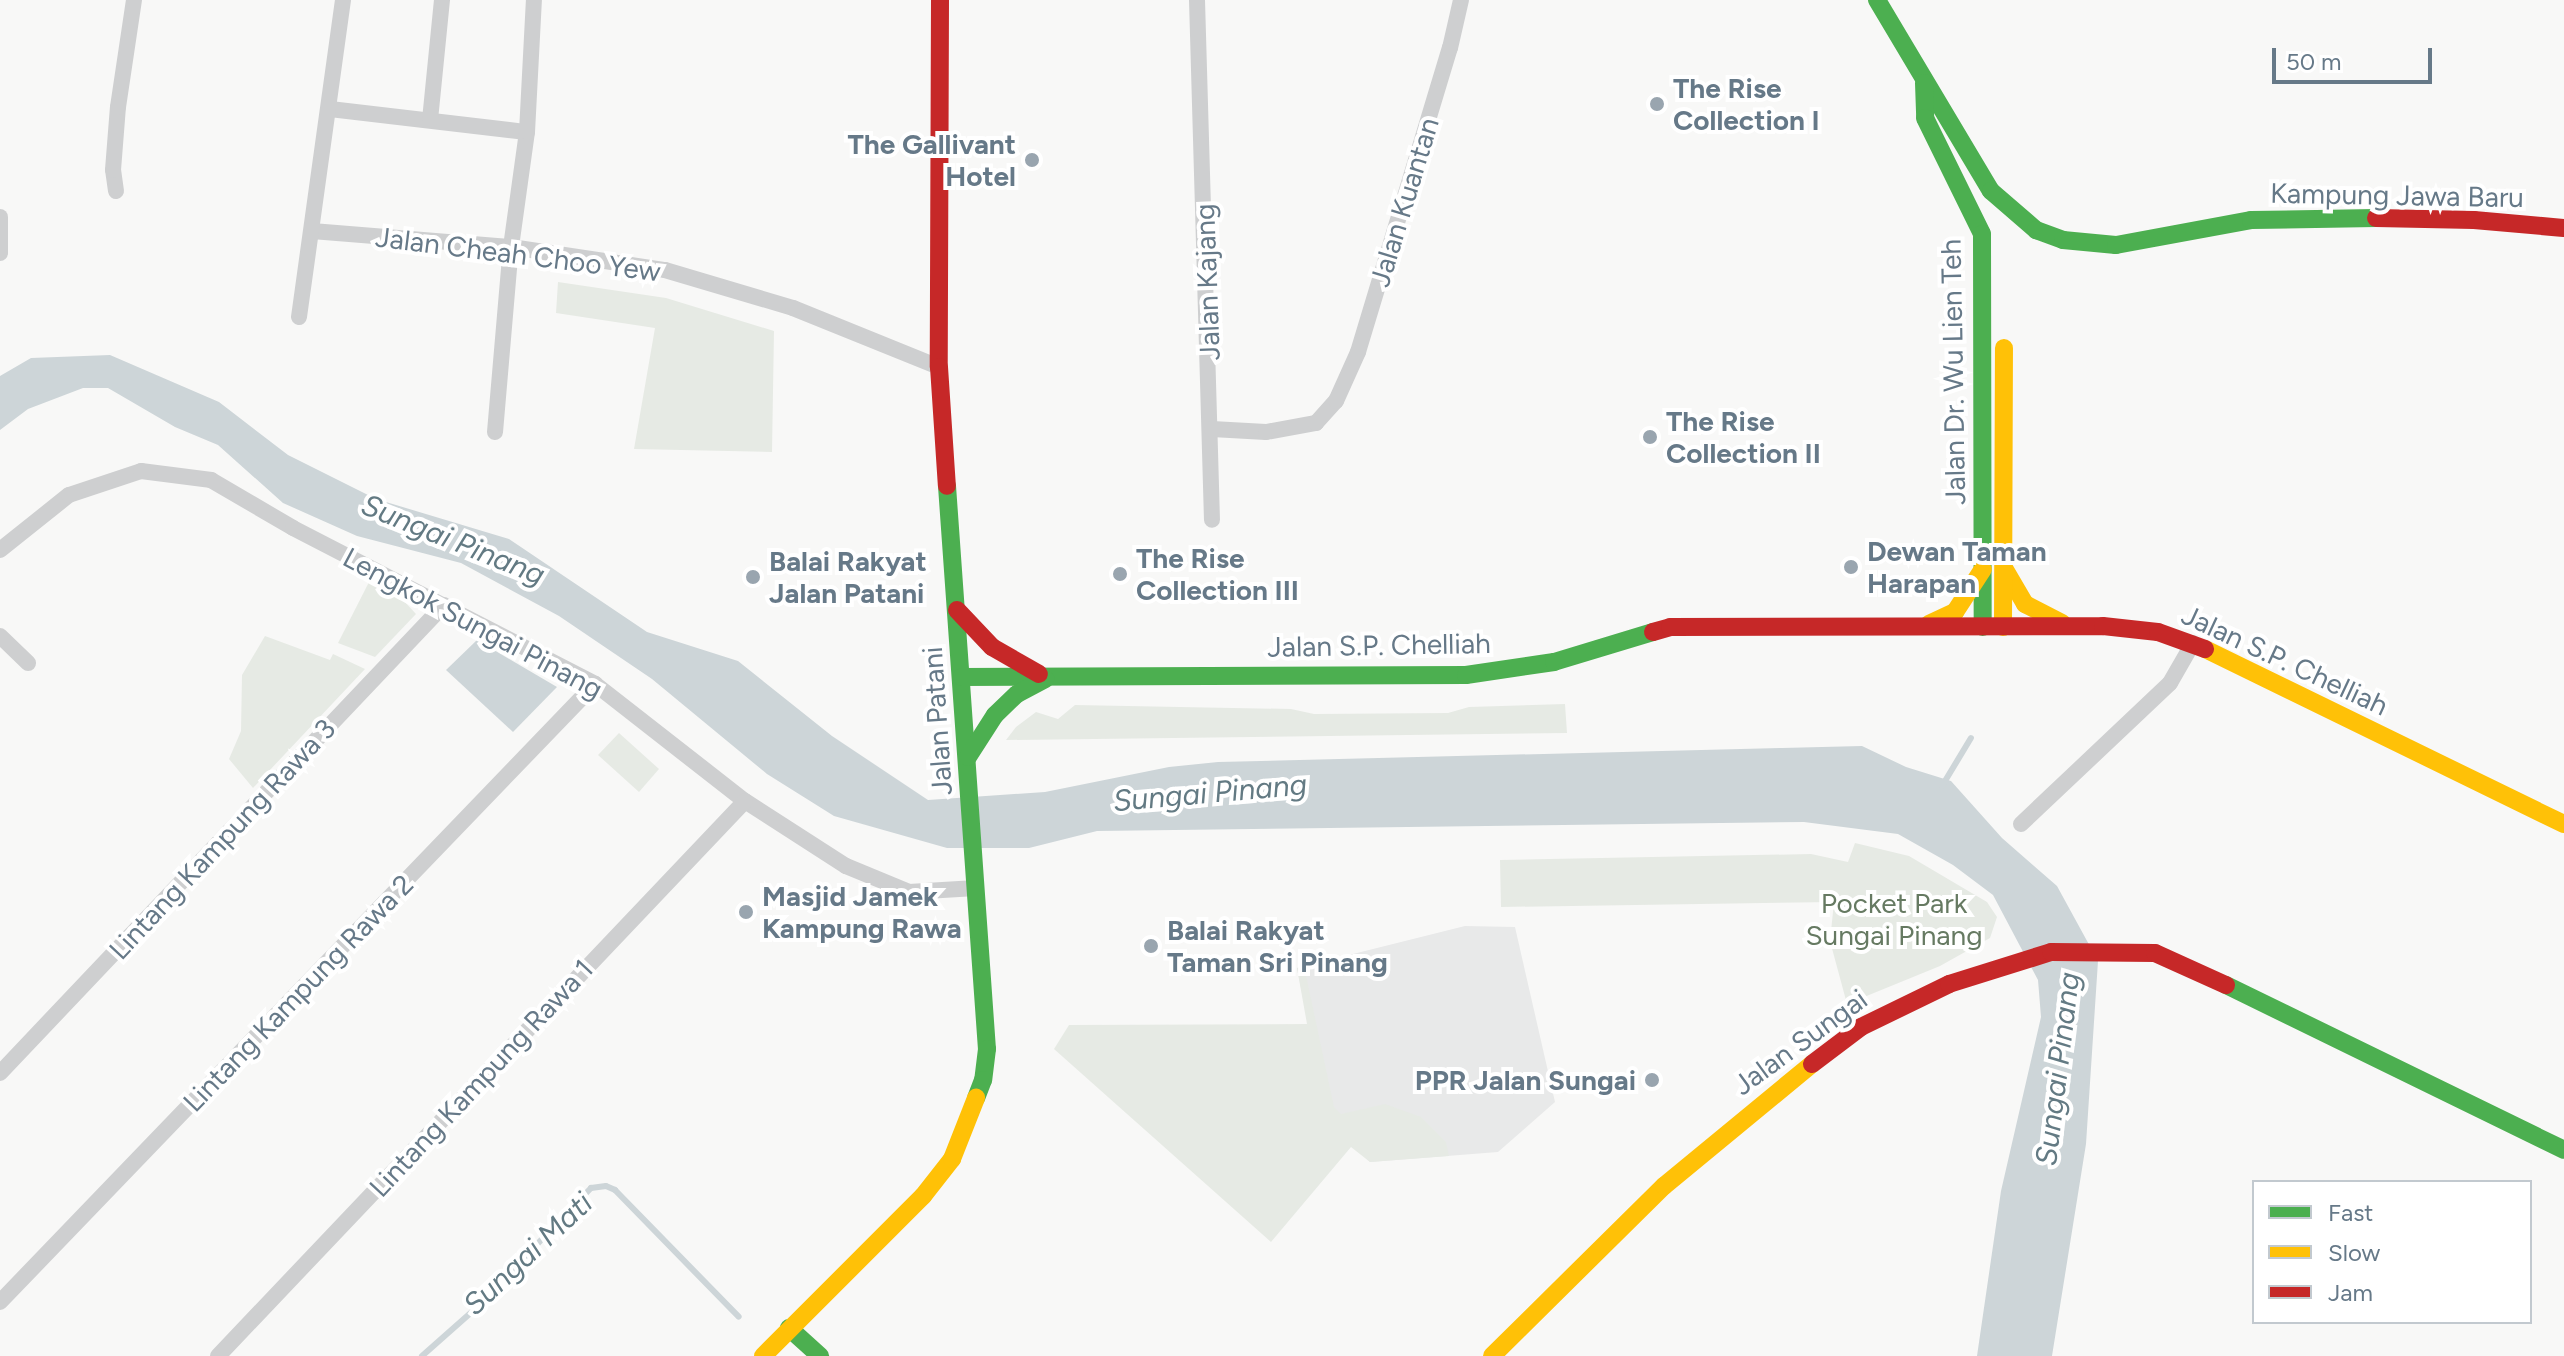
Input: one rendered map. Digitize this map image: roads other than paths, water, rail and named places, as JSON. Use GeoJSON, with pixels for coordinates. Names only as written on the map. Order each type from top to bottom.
{"type":"FeatureCollection","features":[{"type":"Feature","properties":{"kind":"street"},"geometry":{"type":"LineString","coordinates":[[116,191],[113,170],[118,107],[134,0]]}},
{"type":"Feature","properties":{"kind":"street"},"geometry":{"type":"LineString","coordinates":[[299,317],[343,0]]}},
{"type":"Feature","properties":{"kind":"street"},"geometry":{"type":"LineString","coordinates":[[430,120],[442,0]]}},
{"type":"Feature","properties":{"kind":"street"},"geometry":{"type":"LineString","coordinates":[[495,432],[511,247],[527,132],[534,0]]}},
{"type":"Feature","properties":{"kind":"street","name":"Jalan Patani"},"geometry":{"type":"LineString","coordinates":[[763,1356],[913,1207],[952,1159],[983,1080],[987,1049],[939,367],[940,0]]}},
{"type":"Feature","properties":{"kind":"street","name":"Jalan Kajang"},"geometry":{"type":"LineString","coordinates":[[1197,0],[1212,429],[1212,520]]}},
{"type":"Feature","properties":{"kind":"street","name":"Jalan Kuantan"},"geometry":{"type":"LineString","coordinates":[[1212,429],[1266,432],[1316,423],[1336,401],[1358,352],[1450,48],[1461,0]]}},
{"type":"Feature","properties":{"kind":"street","name":"Kampung Jawa Baru"},"geometry":{"type":"LineString","coordinates":[[1877,0],[1991,191],[2036,230],[2063,240],[2116,245],[2251,220],[2328,217],[2474,220],[2564,228]]}},
{"type":"Feature","properties":{"kind":"street","name":"Jalan Dr. Wu Lien Teh"},"geometry":{"type":"LineString","coordinates":[[1924,80],[1925,118],[1982,234],[1994,567],[2003,627]]}},
{"type":"Feature","properties":{"kind":"street"},"geometry":{"type":"LineString","coordinates":[[330,109],[527,132]]}},
{"type":"Feature","properties":{"kind":"street"},"geometry":{"type":"LineString","coordinates":[[0,217],[0,253]]}},
{"type":"Feature","properties":{"kind":"street","name":"Jalan Cheah Choo Yew"},"geometry":{"type":"LineString","coordinates":[[312,231],[511,247],[665,270],[793,308],[939,367]]}},
{"type":"Feature","properties":{"kind":"street","name":"Jalan Dr. Wu Lien Teh"},"geometry":{"type":"LineString","coordinates":[[1983,627],[1994,567],[2004,348]]}},
{"type":"Feature","properties":{"kind":"street","name":"Lengkok Sungai Pinang"},"geometry":{"type":"LineString","coordinates":[[0,550],[69,495],[141,471],[211,480],[293,528],[595,684],[745,801],[846,866],[909,892],[976,879]]}},
{"type":"Feature","properties":{"kind":"street"},"geometry":{"type":"LineString","coordinates":[[1924,627],[1955,612],[1994,567],[2025,604],[2069,626]]}},
{"type":"Feature","properties":{"kind":"street","name":"Lintang Kampung Rawa 3"},"geometry":{"type":"LineString","coordinates":[[0,1073],[444,605]]}},
{"type":"Feature","properties":{"kind":"street"},"geometry":{"type":"LineString","coordinates":[[957,610],[992,647],[1048,678]]}},
{"type":"Feature","properties":{"kind":"street","name":"Jalan S.P. Chelliah"},"geometry":{"type":"LineString","coordinates":[[962,677],[1466,675],[1554,662],[1670,627],[2069,626],[2158,632],[2193,643],[2564,824]]}},
{"type":"Feature","properties":{"kind":"street"},"geometry":{"type":"LineString","coordinates":[[0,636],[28,663]]}},
{"type":"Feature","properties":{"kind":"street"},"geometry":{"type":"LineString","coordinates":[[2021,824],[2170,683],[2193,643]]}},
{"type":"Feature","properties":{"kind":"street"},"geometry":{"type":"LineString","coordinates":[[968,757],[995,715],[1017,694],[1048,678]]}},
{"type":"Feature","properties":{"kind":"street","name":"Lintang Kampung Rawa 2"},"geometry":{"type":"LineString","coordinates":[[0,1302],[595,684]]}},
{"type":"Feature","properties":{"kind":"street","name":"Lintang Kampung Rawa 1"},"geometry":{"type":"LineString","coordinates":[[218,1356],[745,801]]}},
{"type":"Feature","properties":{"kind":"street","name":"Jalan Sungai"},"geometry":{"type":"LineString","coordinates":[[1492,1356],[1646,1203],[1778,1089],[1861,1027],[1936,989],[2002,965],[2051,952],[2120,950],[2155,953],[2202,972],[2564,1150]]}},
{"type":"Feature","properties":{"kind":"street"},"geometry":{"type":"LineString","coordinates":[[789,1328],[820,1356]]}},
{"type":"Feature","properties":{"kind":"water","name":"Sungai Pinang"},"geometry":{"type":"Polygon","coordinates":[[[110,355],[219,402],[288,455],[376,499],[509,539],[647,632],[738,661],[832,736],[928,800],[1045,792],[1169,767],[1218,762],[1862,746],[1906,767],[1951,781],[2002,838],[2057,886],[2098,961],[2086,1144],[2052,1356],[1977,1356],[2001,1191],[2041,1017],[2038,980],[1993,895],[1953,865],[1898,834],[1804,822],[1097,831],[1029,848],[947,848],[834,816],[767,774],[652,679],[559,616],[461,563],[357,536],[283,503],[218,445],[175,427],[108,388],[83,388],[28,409],[0,430],[0,376],[31,358],[110,355]]]}},
{"type":"Feature","properties":{"kind":"water"},"geometry":{"type":"Polygon","coordinates":[[[477,640],[557,687],[513,732],[446,670],[477,640]]]}},
{"type":"Feature","properties":{"kind":"waterway"},"geometry":{"type":"LineString","coordinates":[[1942,786],[1971,738]]}},
{"type":"Feature","properties":{"kind":"waterway","name":"Sungai Mati"},"geometry":{"type":"LineString","coordinates":[[422,1356],[474,1310],[591,1188],[606,1186],[615,1190],[739,1317]]}},
{"type":"Feature","properties":{"kind":"place","name":"The Rise Collection I"},"geometry":{"type":"Point","coordinates":[1657,104]}},
{"type":"Feature","properties":{"kind":"place","name":"The Gallivant Hotel"},"geometry":{"type":"Point","coordinates":[1032,160]}},
{"type":"Feature","properties":{"kind":"place","name":"The Rise Collection II"},"geometry":{"type":"Point","coordinates":[1650,437]}},
{"type":"Feature","properties":{"kind":"place","name":"Dewan Taman Harapan"},"geometry":{"type":"Point","coordinates":[1851,567]}},
{"type":"Feature","properties":{"kind":"place","name":"The Rise Collection III"},"geometry":{"type":"Point","coordinates":[1120,574]}},
{"type":"Feature","properties":{"kind":"place","name":"Balai Rakyat Jalan Patani"},"geometry":{"type":"Point","coordinates":[753,577]}},
{"type":"Feature","properties":{"kind":"place","name":"Masjid Jamek Kampung Rawa"},"geometry":{"type":"Point","coordinates":[746,912]}},
{"type":"Feature","properties":{"kind":"place","name":"Balai Rakyat Taman Sri Pinang"},"geometry":{"type":"Point","coordinates":[1151,946]}},
{"type":"Feature","properties":{"kind":"place","name":"PPR Jalan Sungai"},"geometry":{"type":"Point","coordinates":[1652,1080]}},
{"type":"Feature","properties":{"kind":"park label","name":"Pocket Park Sungai Pinang"},"geometry":{"type":"Point","coordinates":[1894,919]}}]}
